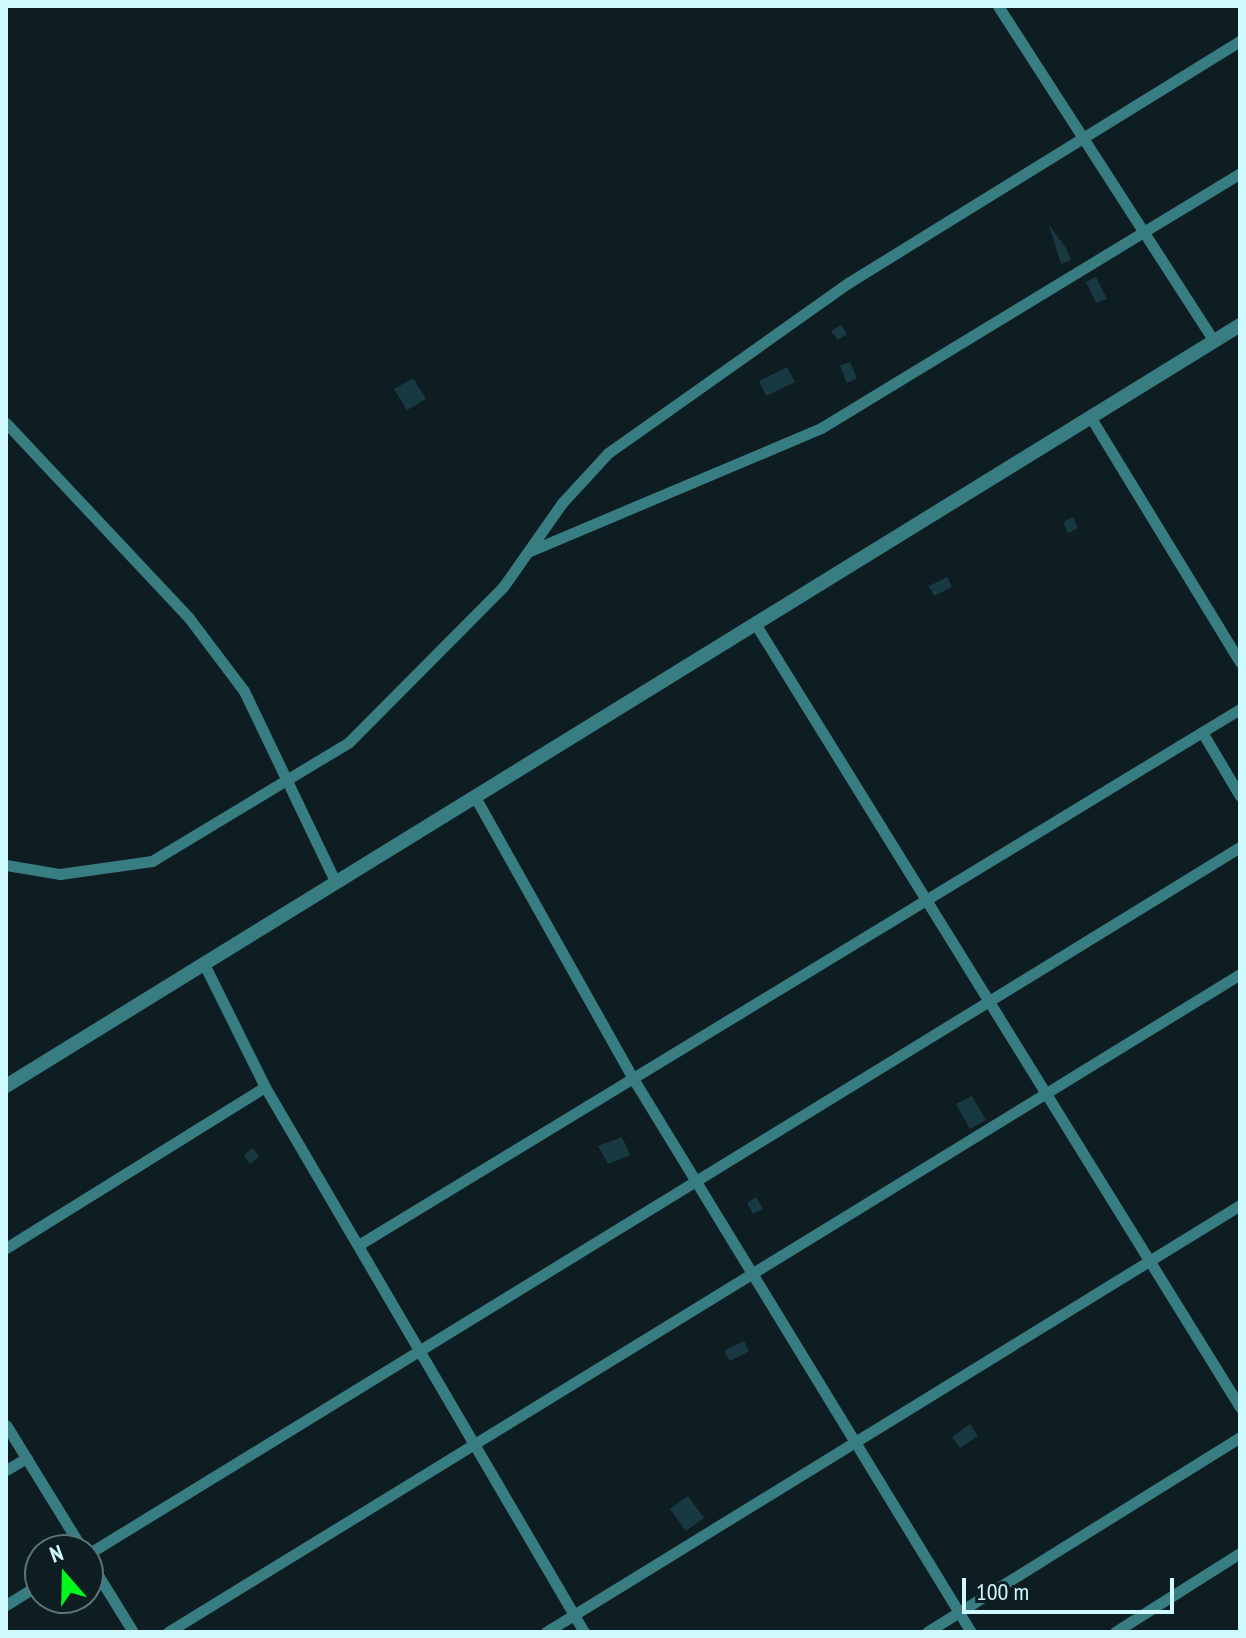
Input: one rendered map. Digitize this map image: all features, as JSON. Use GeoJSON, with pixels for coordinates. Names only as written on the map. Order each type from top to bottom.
{"type":"FeatureCollection","features":[{"type":"Feature","properties":{"kind":"street"},"geometry":{"type":"LineString","coordinates":[[998,6],[1214,341]]}},
{"type":"Feature","properties":{"kind":"street"},"geometry":{"type":"LineString","coordinates":[[6,865],[60,874],[152,861],[359,733],[478,615],[608,453],[848,283],[1240,41]]}},
{"type":"Feature","properties":{"kind":"street"},"geometry":{"type":"LineString","coordinates":[[530,551],[821,428],[1240,173]]}},
{"type":"Feature","properties":{"kind":"street"},"geometry":{"type":"LineString","coordinates":[[6,1086],[1240,325]]}},
{"type":"Feature","properties":{"kind":"street"},"geometry":{"type":"LineString","coordinates":[[1091,418],[1240,662]]}},
{"type":"Feature","properties":{"kind":"street"},"geometry":{"type":"LineString","coordinates":[[6,423],[189,618],[244,691],[281,780],[336,883]]}},
{"type":"Feature","properties":{"kind":"street"},"geometry":{"type":"LineString","coordinates":[[756,625],[1240,1407]]}},
{"type":"Feature","properties":{"kind":"street"},"geometry":{"type":"LineString","coordinates":[[360,1244],[1240,709]]}},
{"type":"Feature","properties":{"kind":"street"},"geometry":{"type":"LineString","coordinates":[[1202,732],[1240,796]]}},
{"type":"Feature","properties":{"kind":"street"},"geometry":{"type":"LineString","coordinates":[[475,797],[634,1080],[971,1632]]}},
{"type":"Feature","properties":{"kind":"street"},"geometry":{"type":"LineString","coordinates":[[104,1546],[697,1184],[1240,847]]}},
{"type":"Feature","properties":{"kind":"street"},"geometry":{"type":"LineString","coordinates":[[204,964],[265,1087],[423,1349],[471,1445],[584,1632]]}},
{"type":"Feature","properties":{"kind":"street"},"geometry":{"type":"LineString","coordinates":[[168,1632],[471,1445],[754,1276],[1240,974]]}},
{"type":"Feature","properties":{"kind":"street"},"geometry":{"type":"LineString","coordinates":[[6,1248],[265,1087]]}},
{"type":"Feature","properties":{"kind":"street"},"geometry":{"type":"LineString","coordinates":[[546,1632],[1240,1205]]}},
{"type":"Feature","properties":{"kind":"street"},"geometry":{"type":"LineString","coordinates":[[6,1425],[73,1534]]}},
{"type":"Feature","properties":{"kind":"street"},"geometry":{"type":"LineString","coordinates":[[927,1632],[1240,1437]]}},
{"type":"Feature","properties":{"kind":"street"},"geometry":{"type":"LineString","coordinates":[[6,1470],[27,1458]]}},
{"type":"Feature","properties":{"kind":"street"},"geometry":{"type":"LineString","coordinates":[[1115,1632],[1240,1553]]}},
{"type":"Feature","properties":{"kind":"street"},"geometry":{"type":"LineString","coordinates":[[104,1583],[133,1632]]}},
{"type":"Feature","properties":{"kind":"street"},"geometry":{"type":"LineString","coordinates":[[6,1605],[24,1594]]}},
{"type":"Feature","properties":{"kind":"building"},"geometry":{"type":"Polygon","coordinates":[[[1049,225],[1066,248],[1071,260],[1061,264],[1049,225]]]}},
{"type":"Feature","properties":{"kind":"building"},"geometry":{"type":"Polygon","coordinates":[[[1096,277],[1107,299],[1096,303],[1086,282],[1096,277]]]}},
{"type":"Feature","properties":{"kind":"building"},"geometry":{"type":"Polygon","coordinates":[[[841,325],[847,334],[838,340],[831,331],[841,325]]]}},
{"type":"Feature","properties":{"kind":"building"},"geometry":{"type":"Polygon","coordinates":[[[850,362],[857,378],[847,383],[840,366],[850,362]]]}},
{"type":"Feature","properties":{"kind":"building"},"geometry":{"type":"Polygon","coordinates":[[[787,367],[795,382],[766,396],[759,381],[787,367]]]}},
{"type":"Feature","properties":{"kind":"building"},"geometry":{"type":"Polygon","coordinates":[[[413,378],[426,399],[407,410],[394,389],[413,378]]]}},
{"type":"Feature","properties":{"kind":"building"},"geometry":{"type":"Polygon","coordinates":[[[1073,517],[1078,528],[1068,533],[1063,522],[1073,517]]]}},
{"type":"Feature","properties":{"kind":"building"},"geometry":{"type":"Polygon","coordinates":[[[947,577],[952,587],[934,596],[929,586],[947,577]]]}},
{"type":"Feature","properties":{"kind":"building"},"geometry":{"type":"Polygon","coordinates":[[[972,1096],[986,1120],[970,1129],[956,1104],[972,1096]]]}},
{"type":"Feature","properties":{"kind":"building"},"geometry":{"type":"Polygon","coordinates":[[[622,1137],[630,1155],[608,1164],[598,1146],[622,1137]]]}},
{"type":"Feature","properties":{"kind":"building"},"geometry":{"type":"Polygon","coordinates":[[[253,1148],[259,1157],[250,1164],[244,1155],[253,1148]]]}},
{"type":"Feature","properties":{"kind":"building"},"geometry":{"type":"Polygon","coordinates":[[[756,1197],[763,1209],[753,1214],[747,1203],[756,1197]]]}},
{"type":"Feature","properties":{"kind":"building"},"geometry":{"type":"Polygon","coordinates":[[[744,1341],[749,1351],[730,1361],[724,1351],[744,1341]]]}},
{"type":"Feature","properties":{"kind":"building"},"geometry":{"type":"Polygon","coordinates":[[[970,1424],[978,1436],[960,1448],[952,1437],[970,1424]]]}},
{"type":"Feature","properties":{"kind":"building"},"geometry":{"type":"Polygon","coordinates":[[[688,1496],[704,1518],[686,1531],[670,1509],[688,1496]]]}}]}
